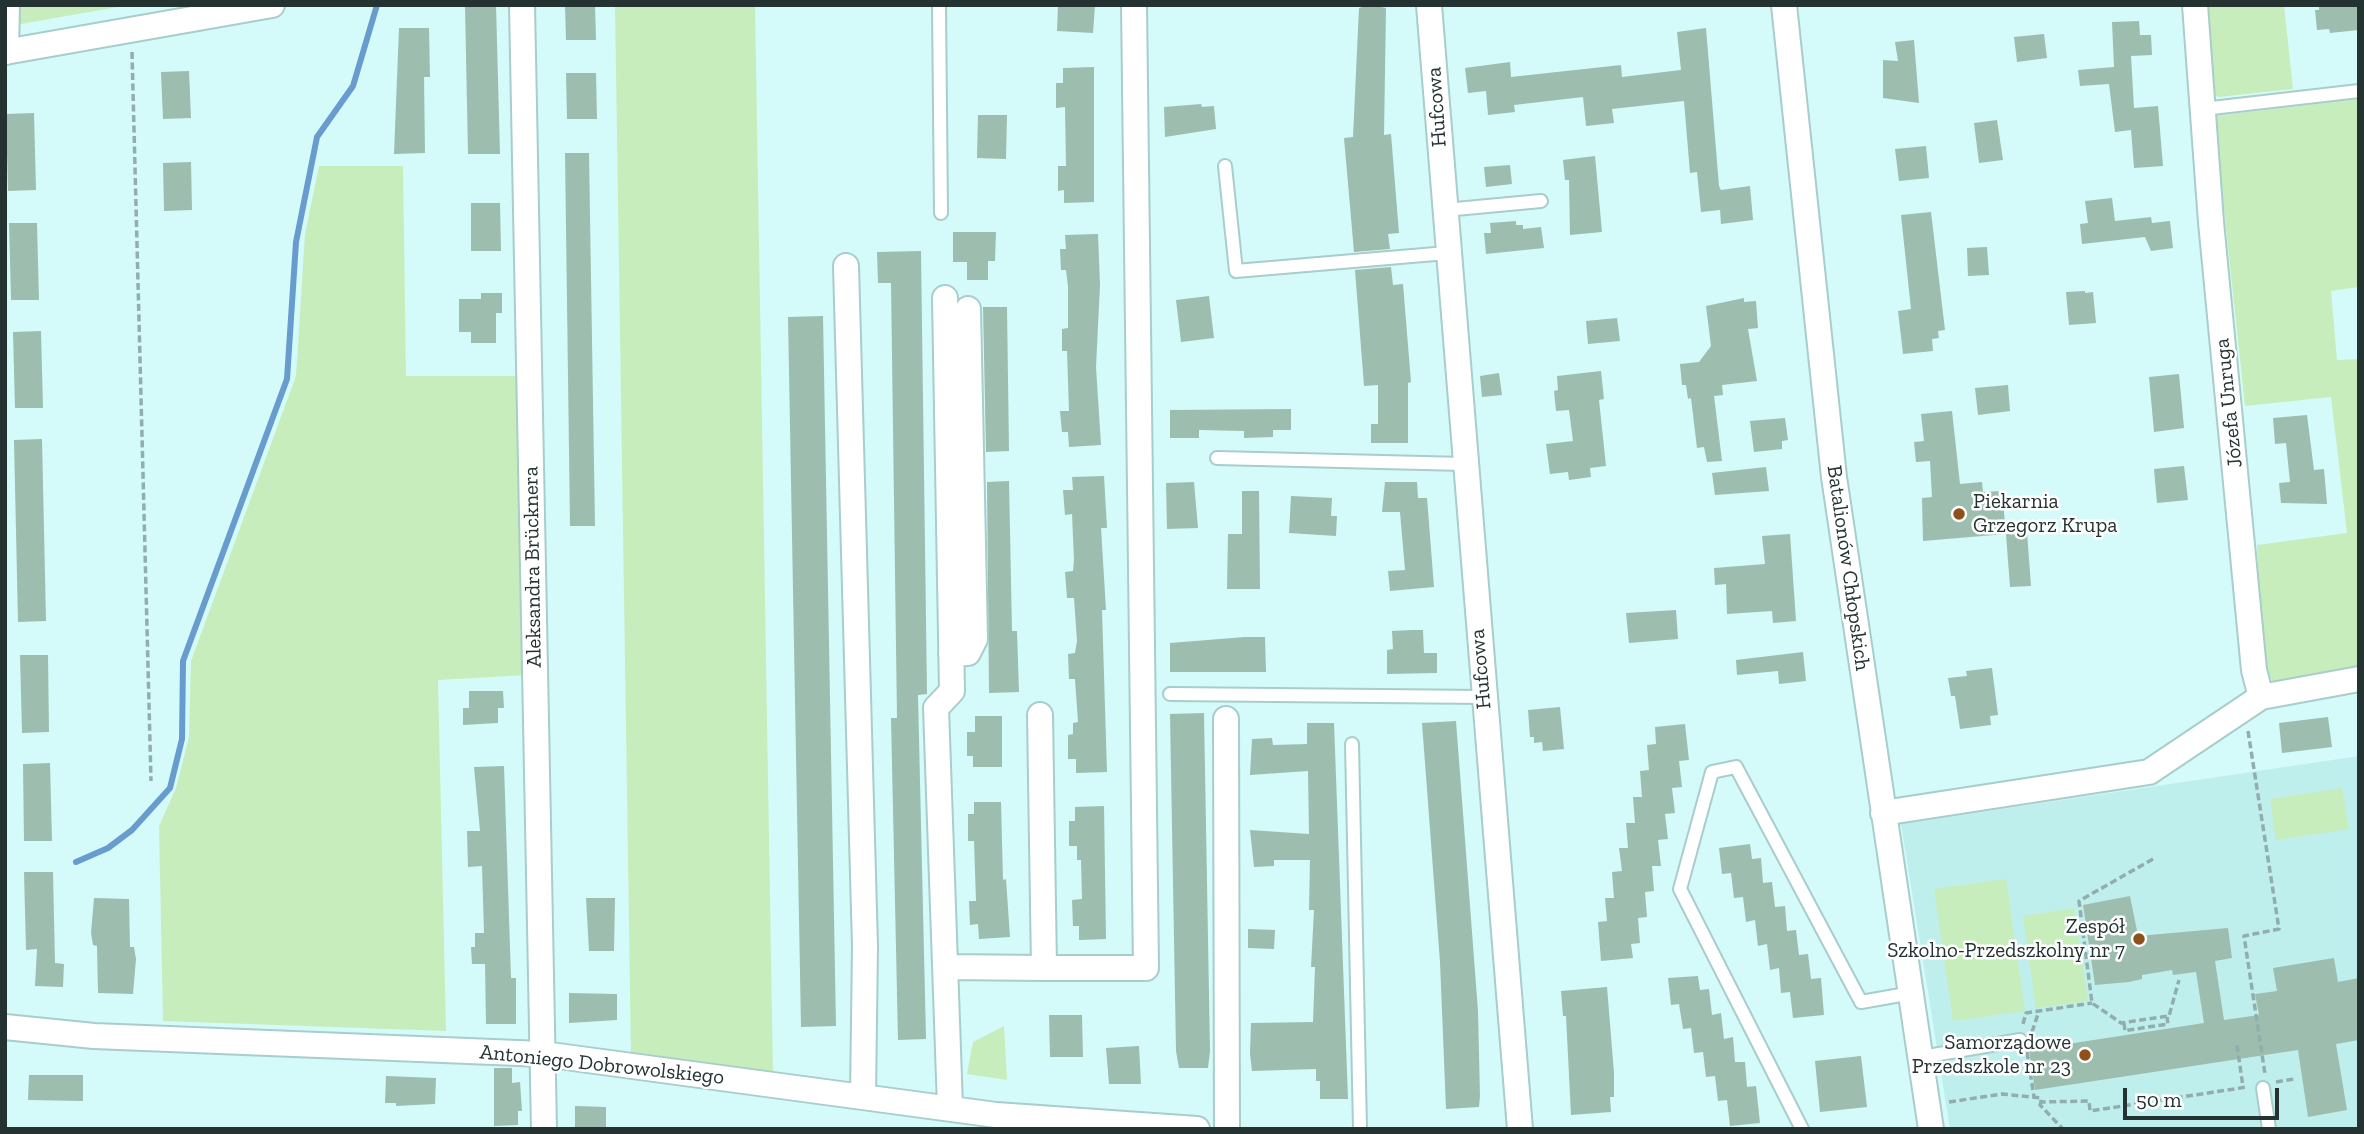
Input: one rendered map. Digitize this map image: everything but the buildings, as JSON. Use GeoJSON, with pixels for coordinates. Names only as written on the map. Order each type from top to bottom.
{"type":"FeatureCollection","features":[{"type":"Feature","properties":{"kind":"street"},"geometry":{"type":"LineString","coordinates":[[7,5],[5,52],[272,5]]}},
{"type":"Feature","properties":{"kind":"street","name":"Aleksandra Brücknera"},"geometry":{"type":"LineString","coordinates":[[522,5],[544,1129]]}},
{"type":"Feature","properties":{"kind":"street"},"geometry":{"type":"LineString","coordinates":[[945,967],[1146,968],[1134,5]]}},
{"type":"Feature","properties":{"kind":"street","name":"Hufcowa"},"geometry":{"type":"LineString","coordinates":[[1429,5],[1464,464],[1520,1129]]}},
{"type":"Feature","properties":{"kind":"street","name":"Batalionów Chłopskich"},"geometry":{"type":"LineString","coordinates":[[1784,5],[1834,477],[1931,1129]]}},
{"type":"Feature","properties":{"kind":"street","name":"Józefa Unruga"},"geometry":{"type":"LineString","coordinates":[[2195,5],[2254,670],[2261,697]]}},
{"type":"Feature","properties":{"kind":"street"},"geometry":{"type":"LineString","coordinates":[[846,265],[865,946],[863,1096]]}},
{"type":"Feature","properties":{"kind":"street"},"geometry":{"type":"LineString","coordinates":[[944,298],[951,691],[936,708],[950,1107]]}},
{"type":"Feature","properties":{"kind":"street"},"geometry":{"type":"LineString","coordinates":[[951,654],[968,653],[975,639],[968,309]]}},
{"type":"Feature","properties":{"kind":"street"},"geometry":{"type":"LineString","coordinates":[[1883,813],[2149,772],[2261,697],[2359,679]]}},
{"type":"Feature","properties":{"kind":"street"},"geometry":{"type":"LineString","coordinates":[[1040,715],[1044,968]]}},
{"type":"Feature","properties":{"kind":"street"},"geometry":{"type":"LineString","coordinates":[[1226,719],[1227,1129]]}},
{"type":"Feature","properties":{"kind":"street","name":"Antoniego Dobrowolskiego"},"geometry":{"type":"LineString","coordinates":[[5,1027],[93,1037],[543,1054],[1009,1116],[1197,1129]]}},
{"type":"Feature","properties":{"kind":"lane"},"geometry":{"type":"LineString","coordinates":[[939,5],[941,213]]}},
{"type":"Feature","properties":{"kind":"lane"},"geometry":{"type":"LineString","coordinates":[[2203,109],[2359,92]]}},
{"type":"Feature","properties":{"kind":"lane"},"geometry":{"type":"LineString","coordinates":[[1225,166],[1236,271],[1447,253]]}},
{"type":"Feature","properties":{"kind":"lane"},"geometry":{"type":"LineString","coordinates":[[1444,209],[1541,201]]}},
{"type":"Feature","properties":{"kind":"lane"},"geometry":{"type":"LineString","coordinates":[[1217,458],[1464,464]]}},
{"type":"Feature","properties":{"kind":"lane"},"geometry":{"type":"LineString","coordinates":[[1170,694],[1483,697]]}},
{"type":"Feature","properties":{"kind":"lane"},"geometry":{"type":"LineString","coordinates":[[1352,744],[1360,1129]]}},
{"type":"Feature","properties":{"kind":"lane"},"geometry":{"type":"LineString","coordinates":[[1802,1129],[1680,889],[1712,772],[1736,767],[1861,1002],[1912,993]]}},
{"type":"Feature","properties":{"kind":"lane"},"geometry":{"type":"LineString","coordinates":[[1922,1057],[2024,1040]]}},
{"type":"Feature","properties":{"kind":"lane"},"geometry":{"type":"LineString","coordinates":[[2259,1087],[2269,1129]]}},
{"type":"Feature","properties":{"kind":"path"},"geometry":{"type":"LineString","coordinates":[[131,29],[152,781]]}},
{"type":"Feature","properties":{"kind":"path"},"geometry":{"type":"LineString","coordinates":[[2239,710],[2246,722],[2279,929],[2244,936],[2266,1084],[2294,1079]]}},
{"type":"Feature","properties":{"kind":"path"},"geometry":{"type":"LineString","coordinates":[[2092,1003],[2079,901],[2153,859]]}},
{"type":"Feature","properties":{"kind":"path"},"geometry":{"type":"LineString","coordinates":[[2124,1023],[2125,1031],[2168,1024],[2167,1017],[2179,980]]}},
{"type":"Feature","properties":{"kind":"path"},"geometry":{"type":"LineString","coordinates":[[2034,1097],[2024,1040],[2026,1013],[2092,1003],[2124,1023],[2167,1017]]}},
{"type":"Feature","properties":{"kind":"path"},"geometry":{"type":"LineString","coordinates":[[2237,1045],[2243,1087]]}},
{"type":"Feature","properties":{"kind":"path"},"geometry":{"type":"LineString","coordinates":[[2041,1102],[2089,1101],[2090,1111],[2243,1087],[2259,1087]]}},
{"type":"Feature","properties":{"kind":"path"},"geometry":{"type":"LineString","coordinates":[[1941,1103],[2002,1094],[2041,1098],[2040,1105],[2063,1129]]}},
{"type":"Feature","properties":{"kind":"shaded area","name":"Zespół Szkolno-Przedszkolny nr 7"},"geometry":{"type":"Polygon","coordinates":[[[2359,756],[2359,1129],[1950,1129],[1901,824],[2359,756]]]}},
{"type":"Feature","properties":{"kind":"green space"},"geometry":{"type":"Polygon","coordinates":[[[16,5],[129,5],[15,25],[16,5]]]}},
{"type":"Feature","properties":{"kind":"green space"},"geometry":{"type":"Polygon","coordinates":[[[615,5],[755,5],[773,1076],[631,1056],[615,5]]]}},
{"type":"Feature","properties":{"kind":"green space"},"geometry":{"type":"Polygon","coordinates":[[[2204,5],[2284,5],[2293,89],[2219,97],[2208,91],[2204,5]]]}},
{"type":"Feature","properties":{"kind":"green space"},"geometry":{"type":"Polygon","coordinates":[[[2359,99],[2359,287],[2331,291],[2337,360],[2359,359],[2359,670],[2276,685],[2262,667],[2257,545],[2347,533],[2331,397],[2245,406],[2214,116],[2359,99]]]}},
{"type":"Feature","properties":{"kind":"green space"},"geometry":{"type":"Polygon","coordinates":[[[319,166],[403,166],[406,376],[521,376],[527,675],[438,680],[446,1031],[163,1021],[159,826],[176,788],[189,737],[191,661],[296,376],[305,234],[319,166]]]}},
{"type":"Feature","properties":{"kind":"green space"},"geometry":{"type":"Polygon","coordinates":[[[2342,788],[2349,829],[2276,840],[2270,799],[2342,788]]]}},
{"type":"Feature","properties":{"kind":"green space"},"geometry":{"type":"Polygon","coordinates":[[[2006,879],[2025,1011],[1953,1021],[1934,889],[2006,879]]]}},
{"type":"Feature","properties":{"kind":"green space"},"geometry":{"type":"Polygon","coordinates":[[[2074,908],[2088,1001],[2036,1008],[2023,916],[2074,908]]]}},
{"type":"Feature","properties":{"kind":"green space"},"geometry":{"type":"Polygon","coordinates":[[[1004,1026],[1007,1080],[967,1074],[973,1042],[1004,1026]]]}},
{"type":"Feature","properties":{"kind":"waterway"},"geometry":{"type":"LineString","coordinates":[[76,862],[108,848],[132,830],[170,788],[182,739],[183,661],[287,379],[296,242],[317,137],[353,86],[377,5]]}},
{"type":"Feature","properties":{"kind":"place","name":"Piekarnia Grzegorz Krupa"},"geometry":{"type":"Point","coordinates":[1959,514]}},
{"type":"Feature","properties":{"kind":"place","name":"Zespół Szkolno-Przedszkolny nr 7"},"geometry":{"type":"Point","coordinates":[2139,939]}},
{"type":"Feature","properties":{"kind":"place","name":"Samorządowe Przedszkole nr 23"},"geometry":{"type":"Point","coordinates":[2085,1055]}}]}
